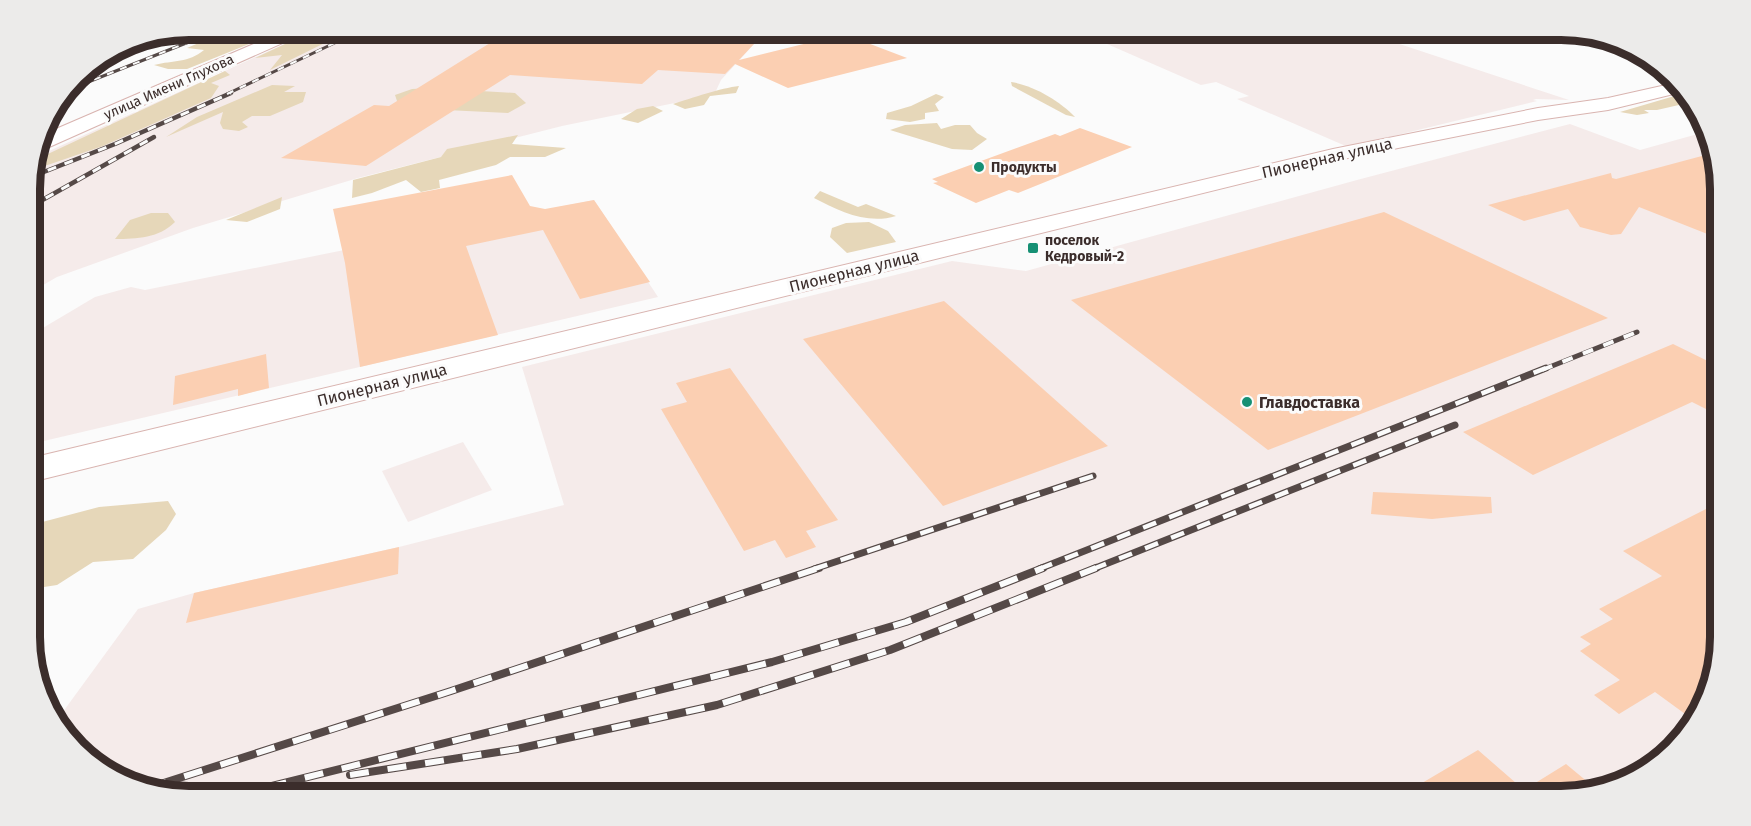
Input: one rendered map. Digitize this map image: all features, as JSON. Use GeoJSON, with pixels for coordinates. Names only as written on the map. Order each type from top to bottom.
{"type":"FeatureCollection","features":[{"type":"Feature","properties":{"kind":"street","name":"улица Имени Глухова"},"geometry":{"type":"LineString","coordinates":[[50,140],[276,40]]}},
{"type":"Feature","properties":{"kind":"street","name":"Пионерная улица"},"geometry":{"type":"LineString","coordinates":[[40,468],[1333,155],[1538,114],[1608,105],[1671,89]]}},
{"type":"Feature","properties":{"kind":"shaded area"},"geometry":{"type":"Polygon","coordinates":[[[206,40],[217,40],[221,43],[228,40],[259,40],[187,69],[168,69],[154,65],[192,57],[204,50],[187,48],[206,40]]]}},
{"type":"Feature","properties":{"kind":"shaded area"},"geometry":{"type":"Polygon","coordinates":[[[293,40],[758,40],[721,80],[714,95],[562,126],[358,178],[193,228],[57,277],[41,286],[41,180],[46,153],[293,40]]]}},
{"type":"Feature","properties":{"kind":"shaded area"},"geometry":{"type":"Polygon","coordinates":[[[294,40],[331,40],[270,70],[282,55],[255,58],[294,40]]]}},
{"type":"Feature","properties":{"kind":"shaded area"},"geometry":{"type":"Polygon","coordinates":[[[1098,40],[1387,40],[1569,100],[1536,99],[1533,100],[1537,101],[1348,147],[1237,99],[1249,96],[1216,82],[1201,85],[1098,40]]]}},
{"type":"Feature","properties":{"kind":"shaded area"},"geometry":{"type":"Polygon","coordinates":[[[225,71],[230,75],[211,83],[219,86],[211,98],[103,146],[43,167],[45,155],[225,71]]]}},
{"type":"Feature","properties":{"kind":"shaded area"},"geometry":{"type":"Polygon","coordinates":[[[1011,82],[1028,86],[1046,95],[1075,117],[1066,115],[1012,86],[1011,82]]]}},
{"type":"Feature","properties":{"kind":"shaded area"},"geometry":{"type":"Polygon","coordinates":[[[272,85],[295,86],[284,92],[306,92],[303,102],[270,116],[252,116],[242,122],[248,127],[239,131],[223,129],[220,123],[223,112],[166,137],[197,117],[272,85]]]}},
{"type":"Feature","properties":{"kind":"shaded area"},"geometry":{"type":"Polygon","coordinates":[[[739,86],[736,93],[710,96],[704,105],[685,109],[673,104],[715,91],[739,86]]]}},
{"type":"Feature","properties":{"kind":"shaded area"},"geometry":{"type":"Polygon","coordinates":[[[412,89],[515,93],[526,103],[508,113],[446,110],[397,101],[395,95],[412,89]]]}},
{"type":"Feature","properties":{"kind":"shaded area"},"geometry":{"type":"Polygon","coordinates":[[[936,94],[944,97],[935,104],[939,111],[925,113],[925,119],[910,122],[886,119],[887,113],[911,106],[936,94]]]}},
{"type":"Feature","properties":{"kind":"shaded area"},"geometry":{"type":"Polygon","coordinates":[[[1677,95],[1683,104],[1657,110],[1644,110],[1649,113],[1637,115],[1620,112],[1677,95]]]}},
{"type":"Feature","properties":{"kind":"shaded area"},"geometry":{"type":"Polygon","coordinates":[[[653,106],[663,111],[638,123],[621,119],[637,109],[653,106]]]}},
{"type":"Feature","properties":{"kind":"shaded area"},"geometry":{"type":"Polygon","coordinates":[[[937,123],[941,129],[955,125],[970,125],[987,139],[972,150],[952,149],[890,130],[905,125],[937,123]]]}},
{"type":"Feature","properties":{"kind":"shaded area"},"geometry":{"type":"Polygon","coordinates":[[[1570,124],[1640,150],[1699,134],[1709,170],[1710,190],[1710,636],[1708,666],[1699,694],[1680,727],[1652,755],[1619,774],[1591,783],[1571,785],[190,786],[160,783],[115,766],[84,742],[62,714],[138,609],[194,593],[399,547],[564,505],[522,367],[952,261],[1026,271],[1570,124]]]}},
{"type":"Feature","properties":{"kind":"shaded area"},"geometry":{"type":"Polygon","coordinates":[[[518,135],[512,144],[566,148],[545,157],[510,157],[496,165],[439,180],[440,188],[421,192],[406,180],[352,198],[353,180],[441,157],[447,149],[518,135]]]}},
{"type":"Feature","properties":{"kind":"shaded area"},"geometry":{"type":"Polygon","coordinates":[[[820,191],[858,207],[866,204],[896,216],[874,219],[854,215],[814,198],[820,191]]]}},
{"type":"Feature","properties":{"kind":"shaded area"},"geometry":{"type":"Polygon","coordinates":[[[282,197],[280,209],[247,222],[226,220],[282,197]]]}},
{"type":"Feature","properties":{"kind":"shaded area"},"geometry":{"type":"Polygon","coordinates":[[[594,200],[658,297],[40,442],[41,329],[95,297],[131,287],[145,290],[594,200]]]}},
{"type":"Feature","properties":{"kind":"shaded area"},"geometry":{"type":"Polygon","coordinates":[[[151,213],[168,213],[175,222],[155,234],[139,238],[115,239],[130,220],[151,213]]]}},
{"type":"Feature","properties":{"kind":"shaded area"},"geometry":{"type":"Polygon","coordinates":[[[869,222],[888,231],[896,242],[847,253],[830,237],[832,228],[846,223],[869,222]]]}},
{"type":"Feature","properties":{"kind":"shaded area"},"geometry":{"type":"Polygon","coordinates":[[[463,442],[492,490],[408,522],[382,471],[463,442]]]}},
{"type":"Feature","properties":{"kind":"shaded area"},"geometry":{"type":"Polygon","coordinates":[[[168,501],[176,514],[166,530],[133,559],[93,562],[57,585],[40,588],[40,523],[99,507],[168,501]]]}},
{"type":"Feature","properties":{"kind":"building"},"geometry":{"type":"Polygon","coordinates":[[[495,40],[758,40],[739,60],[820,40],[860,40],[907,58],[788,88],[735,64],[725,74],[658,70],[642,84],[510,75],[366,166],[281,158],[374,105],[389,106],[495,40]]]}},
{"type":"Feature","properties":{"kind":"building"},"geometry":{"type":"Polygon","coordinates":[[[1080,128],[1132,147],[1018,193],[1009,190],[976,203],[933,183],[938,182],[932,179],[1055,134],[1060,136],[1080,128]]]}},
{"type":"Feature","properties":{"kind":"building"},"geometry":{"type":"Polygon","coordinates":[[[1706,155],[1709,170],[1710,235],[1639,207],[1621,234],[1611,235],[1580,227],[1568,209],[1524,221],[1488,205],[1611,173],[1612,178],[1616,179],[1706,155]]]}},
{"type":"Feature","properties":{"kind":"building"},"geometry":{"type":"Polygon","coordinates":[[[512,175],[530,206],[545,209],[594,200],[650,282],[580,299],[543,230],[466,246],[498,335],[360,367],[345,263],[333,209],[512,175]]]}},
{"type":"Feature","properties":{"kind":"building"},"geometry":{"type":"Polygon","coordinates":[[[1384,212],[1608,318],[1268,450],[1071,300],[1384,212]]]}},
{"type":"Feature","properties":{"kind":"building"},"geometry":{"type":"Polygon","coordinates":[[[944,301],[1108,446],[943,506],[803,339],[944,301]]]}},
{"type":"Feature","properties":{"kind":"building"},"geometry":{"type":"Polygon","coordinates":[[[1673,344],[1710,362],[1710,411],[1692,402],[1533,475],[1463,432],[1673,344]]]}},
{"type":"Feature","properties":{"kind":"building"},"geometry":{"type":"Polygon","coordinates":[[[266,354],[269,388],[238,396],[238,389],[173,405],[175,376],[266,354]]]}},
{"type":"Feature","properties":{"kind":"building"},"geometry":{"type":"Polygon","coordinates":[[[730,368],[838,520],[806,531],[816,547],[786,558],[775,540],[744,551],[661,409],[687,402],[676,383],[730,368]]]}},
{"type":"Feature","properties":{"kind":"building"},"geometry":{"type":"Polygon","coordinates":[[[1373,492],[1491,497],[1492,513],[1432,519],[1371,514],[1373,492]]]}},
{"type":"Feature","properties":{"kind":"building"},"geometry":{"type":"Polygon","coordinates":[[[1708,508],[1710,509],[1708,666],[1699,694],[1688,716],[1655,692],[1619,714],[1594,695],[1620,680],[1580,651],[1591,644],[1580,637],[1613,619],[1599,609],[1662,576],[1623,551],[1708,508]]]}},
{"type":"Feature","properties":{"kind":"building"},"geometry":{"type":"Polygon","coordinates":[[[399,547],[398,574],[186,623],[194,593],[399,547]]]}},
{"type":"Feature","properties":{"kind":"building"},"geometry":{"type":"Polygon","coordinates":[[[1478,750],[1518,785],[1418,785],[1478,750]]]}},
{"type":"Feature","properties":{"kind":"building"},"geometry":{"type":"Polygon","coordinates":[[[1566,764],[1589,783],[1532,785],[1566,764]]]}},
{"type":"Feature","properties":{"kind":"railway"},"geometry":{"type":"LineString","coordinates":[[85,83],[194,40]]}},
{"type":"Feature","properties":{"kind":"railway"},"geometry":{"type":"LineString","coordinates":[[227,94],[341,40]]}},
{"type":"Feature","properties":{"kind":"railway"},"geometry":{"type":"LineString","coordinates":[[42,173],[115,144],[231,93]]}},
{"type":"Feature","properties":{"kind":"railway"},"geometry":{"type":"LineString","coordinates":[[41,201],[154,137]]}},
{"type":"Feature","properties":{"kind":"railway"},"geometry":{"type":"LineString","coordinates":[[1542,370],[1637,332]]}},
{"type":"Feature","properties":{"kind":"railway"},"geometry":{"type":"LineString","coordinates":[[1039,569],[1546,368]]}},
{"type":"Feature","properties":{"kind":"railway"},"geometry":{"type":"LineString","coordinates":[[1093,569],[1455,425]]}},
{"type":"Feature","properties":{"kind":"railway"},"geometry":{"type":"LineString","coordinates":[[814,569],[1093,476]]}},
{"type":"Feature","properties":{"kind":"railway"},"geometry":{"type":"LineString","coordinates":[[163,783],[451,691],[819,568]]}},
{"type":"Feature","properties":{"kind":"railway"},"geometry":{"type":"LineString","coordinates":[[272,786],[772,662],[906,622],[1043,568]]}},
{"type":"Feature","properties":{"kind":"railway"},"geometry":{"type":"LineString","coordinates":[[350,775],[517,749],[717,705],[890,650],[1096,568]]}},
{"type":"Feature","properties":{"kind":"place","name":"Продукты"},"geometry":{"type":"Point","coordinates":[979,167]}},
{"type":"Feature","properties":{"kind":"place","name":"поселок Кедровый-2"},"geometry":{"type":"Point","coordinates":[1033,248]}},
{"type":"Feature","properties":{"kind":"place","name":"Главдоставка"},"geometry":{"type":"Point","coordinates":[1247,402]}}]}
